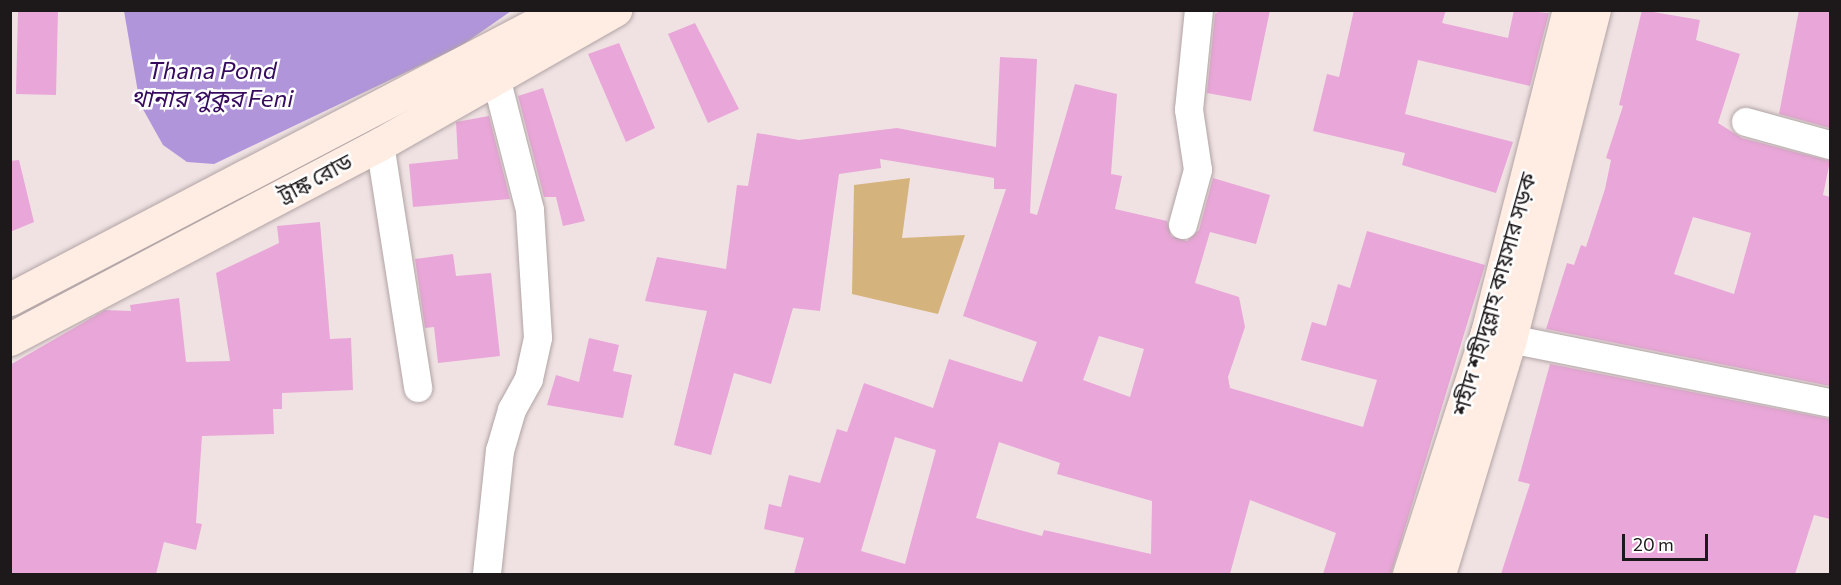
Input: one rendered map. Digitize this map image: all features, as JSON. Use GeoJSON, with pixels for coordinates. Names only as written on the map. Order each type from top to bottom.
{"type":"FeatureCollection","features":[{"type":"Feature","properties":{"kind":"main road","name":"ট্রাঙ্ক রোড"},"geometry":{"type":"LineString","coordinates":[[10,299],[563,10]]}},
{"type":"Feature","properties":{"kind":"main road","name":"ট্রাঙ্ক রোড"},"geometry":{"type":"LineString","coordinates":[[10,339],[380,144],[495,74],[615,10]]}},
{"type":"Feature","properties":{"kind":"main road","name":"শহীদ শহীদুল্লাহ কায়সার সড়ক"},"geometry":{"type":"LineString","coordinates":[[1409,574],[1487,333],[1569,10]]}},
{"type":"Feature","properties":{"kind":"main road","name":"শহীদ শহীদুল্লাহ কায়সার সড়ক"},"geometry":{"type":"LineString","coordinates":[[1439,574],[1510,339],[1594,10]]}},
{"type":"Feature","properties":{"kind":"street"},"geometry":{"type":"LineString","coordinates":[[1183,225],[1198,170],[1189,99],[1198,10]]}},
{"type":"Feature","properties":{"kind":"street"},"geometry":{"type":"LineString","coordinates":[[487,574],[500,451],[512,410],[529,379],[538,338],[530,210],[495,74]]}},
{"type":"Feature","properties":{"kind":"street"},"geometry":{"type":"LineString","coordinates":[[1746,122],[1830,145]]}},
{"type":"Feature","properties":{"kind":"street"},"geometry":{"type":"LineString","coordinates":[[380,144],[418,388]]}},
{"type":"Feature","properties":{"kind":"street"},"geometry":{"type":"LineString","coordinates":[[1510,339],[1830,404]]}},
{"type":"Feature","properties":{"kind":"shaded area"},"geometry":{"type":"Polygon","coordinates":[[[910,178],[902,238],[965,235],[938,314],[852,294],[854,185],[910,178]]]}},
{"type":"Feature","properties":{"kind":"water","name":"Thana Pond থানার পুকুর Feni"},"geometry":{"type":"Polygon","coordinates":[[[124,11],[511,11],[461,46],[214,164],[187,162],[163,145],[140,104],[124,11]]]}},
{"type":"Feature","properties":{"kind":"building"},"geometry":{"type":"Polygon","coordinates":[[[18,10],[58,10],[56,95],[16,94],[18,10]]]}},
{"type":"Feature","properties":{"kind":"building"},"geometry":{"type":"Polygon","coordinates":[[[1221,10],[1270,10],[1251,101],[1207,93],[1215,14],[1221,10]]]}},
{"type":"Feature","properties":{"kind":"building"},"geometry":{"type":"Polygon","coordinates":[[[1354,10],[1446,10],[1442,23],[1508,38],[1514,10],[1549,13],[1530,86],[1418,60],[1405,114],[1513,142],[1496,193],[1402,165],[1405,153],[1313,131],[1327,74],[1339,77],[1354,10]]]}},
{"type":"Feature","properties":{"kind":"building"},"geometry":{"type":"Polygon","coordinates":[[[1642,10],[1700,20],[1696,40],[1740,54],[1718,123],[1742,138],[1830,161],[1823,195],[1830,197],[1830,386],[1546,329],[1567,263],[1574,265],[1581,245],[1586,247],[1605,189],[1611,160],[1606,158],[1623,106],[1619,105],[1642,10]],[[1693,217],[1674,274],[1734,294],[1751,233],[1693,217]]]}},
{"type":"Feature","properties":{"kind":"building"},"geometry":{"type":"Polygon","coordinates":[[[1799,10],[1830,10],[1830,128],[1779,114],[1799,10]]]}},
{"type":"Feature","properties":{"kind":"building"},"geometry":{"type":"Polygon","coordinates":[[[695,23],[739,109],[708,123],[668,34],[695,23]]]}},
{"type":"Feature","properties":{"kind":"building"},"geometry":{"type":"Polygon","coordinates":[[[619,43],[655,128],[626,142],[588,54],[619,43]]]}},
{"type":"Feature","properties":{"kind":"building"},"geometry":{"type":"Polygon","coordinates":[[[1000,57],[1037,59],[1030,213],[1037,215],[1075,84],[1117,94],[1111,174],[1122,176],[1115,209],[1167,221],[1171,236],[1187,241],[1199,230],[1213,178],[1270,195],[1256,244],[1210,232],[1195,283],[1239,297],[1245,327],[1228,377],[1230,388],[1363,427],[1377,380],[1301,360],[1312,322],[1326,326],[1338,284],[1350,288],[1367,231],[1485,265],[1391,574],[1323,574],[1336,533],[1250,500],[1230,574],[794,574],[804,538],[764,529],[769,504],[781,507],[789,475],[820,483],[837,429],[847,432],[864,383],[933,408],[949,359],[1022,382],[1037,342],[963,316],[1006,189],[994,189],[994,178],[880,159],[881,168],[839,174],[820,311],[793,308],[771,384],[734,373],[711,455],[674,445],[707,311],[645,301],[657,257],[726,269],[737,185],[748,186],[757,133],[799,140],[897,128],[996,147],[1000,57]],[[1099,336],[1083,380],[1130,397],[1144,349],[1099,336]],[[895,437],[861,551],[905,564],[936,450],[895,437]],[[999,442],[976,518],[1042,536],[1044,530],[1151,554],[1152,501],[1057,474],[1060,463],[999,442]]]}},
{"type":"Feature","properties":{"kind":"building"},"geometry":{"type":"Polygon","coordinates":[[[543,88],[585,221],[563,226],[556,197],[544,197],[518,96],[543,88]]]}},
{"type":"Feature","properties":{"kind":"building"},"geometry":{"type":"Polygon","coordinates":[[[489,116],[510,199],[413,207],[409,164],[458,159],[456,122],[489,116]]]}},
{"type":"Feature","properties":{"kind":"building"},"geometry":{"type":"Polygon","coordinates":[[[19,160],[34,222],[10,232],[10,161],[19,160]]]}},
{"type":"Feature","properties":{"kind":"building"},"geometry":{"type":"Polygon","coordinates":[[[320,222],[330,339],[351,338],[353,390],[282,393],[282,409],[273,409],[274,434],[202,436],[196,523],[202,524],[196,550],[164,542],[156,574],[10,574],[10,365],[105,310],[131,311],[130,305],[179,298],[186,362],[230,361],[216,273],[279,243],[277,226],[320,222]]]}},
{"type":"Feature","properties":{"kind":"building"},"geometry":{"type":"Polygon","coordinates":[[[453,254],[456,276],[491,273],[500,356],[438,363],[434,327],[425,328],[415,259],[453,254]]]}},
{"type":"Feature","properties":{"kind":"building"},"geometry":{"type":"Polygon","coordinates":[[[589,338],[619,345],[613,371],[632,375],[623,418],[547,405],[556,375],[579,382],[589,338]]]}},
{"type":"Feature","properties":{"kind":"building"},"geometry":{"type":"Polygon","coordinates":[[[1550,364],[1830,419],[1830,519],[1814,515],[1795,574],[1501,574],[1530,484],[1518,481],[1550,364]]]}}]}
